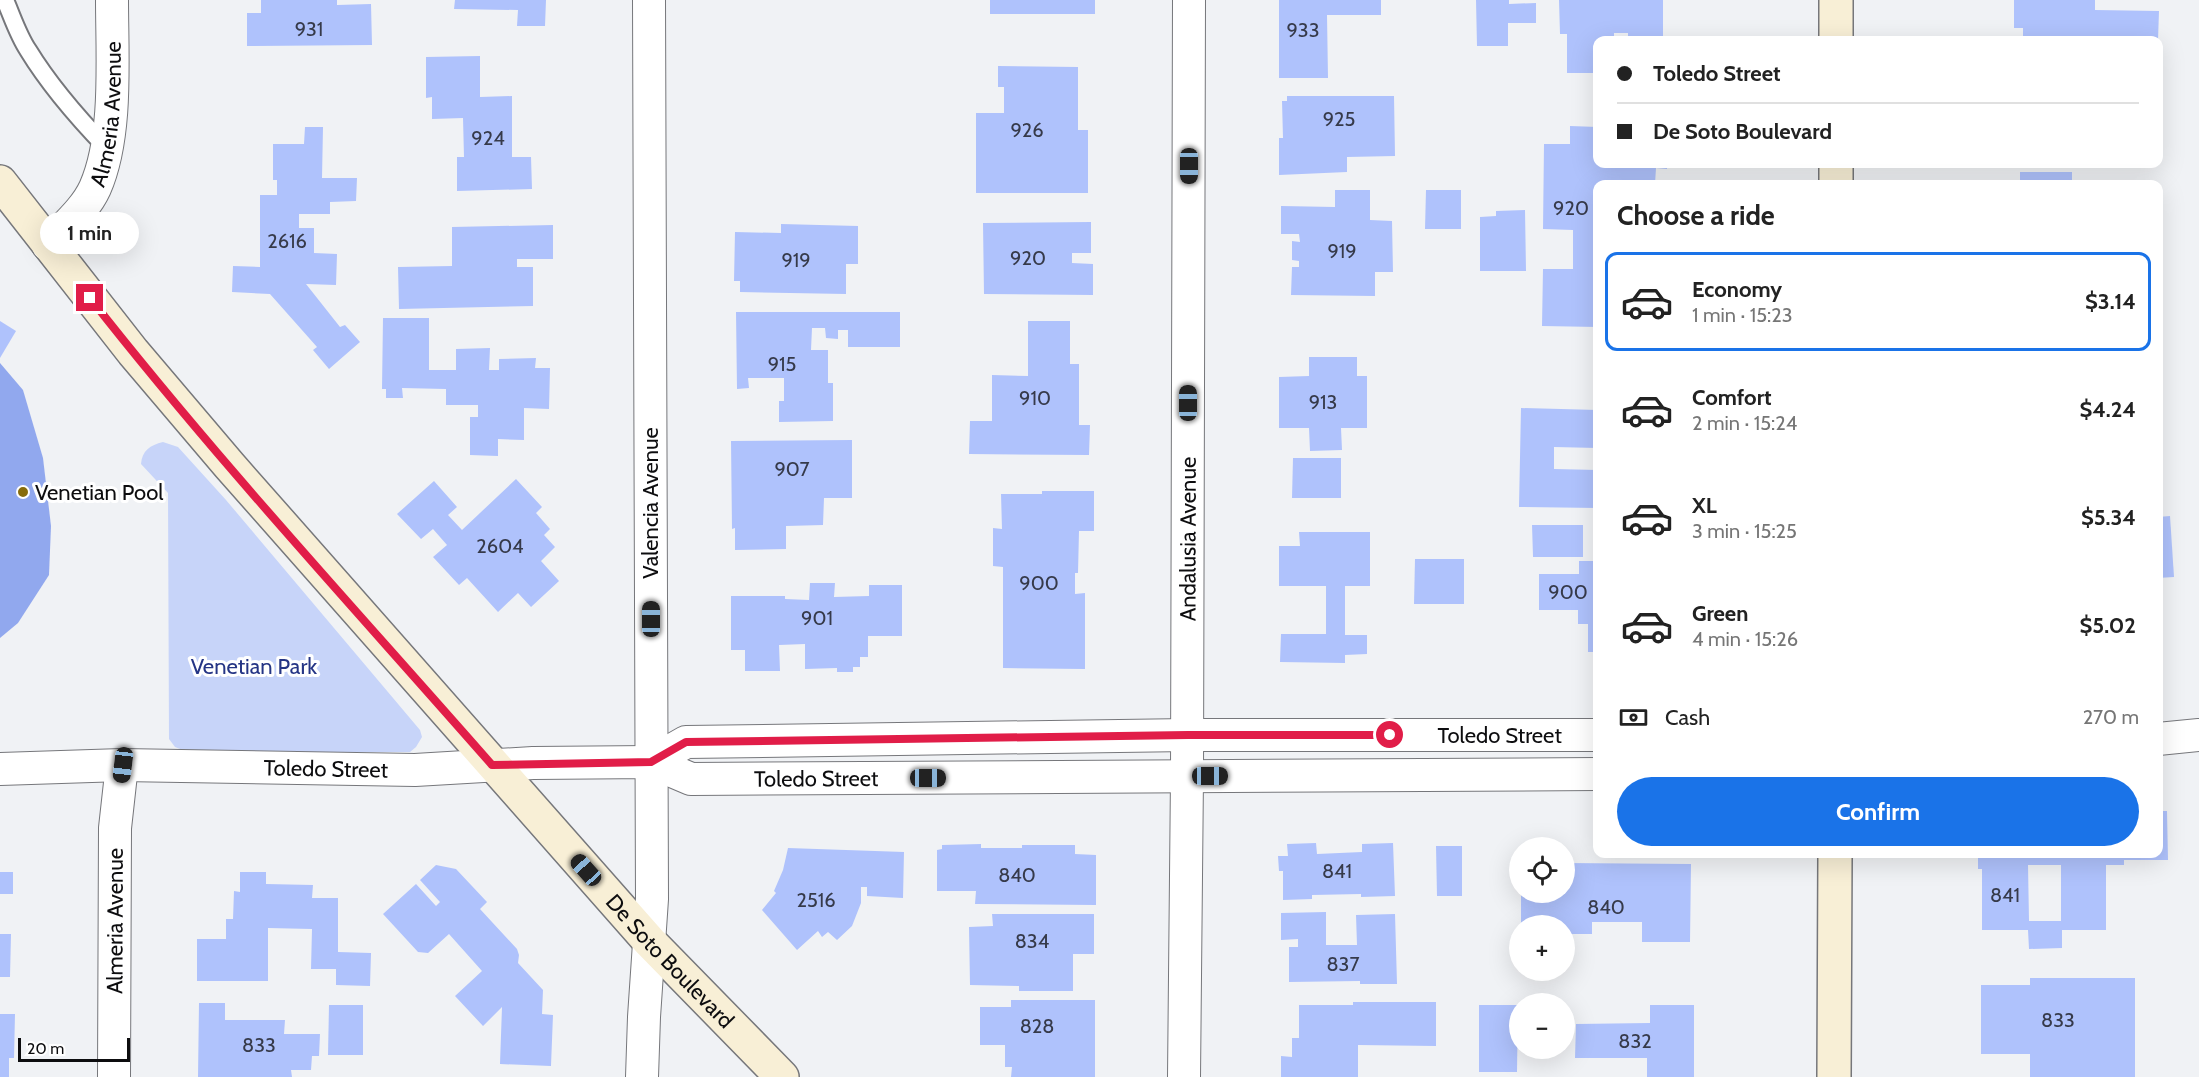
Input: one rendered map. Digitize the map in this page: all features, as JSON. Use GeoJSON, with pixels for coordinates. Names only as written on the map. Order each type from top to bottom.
{"type":"FeatureCollection","features":[{"type":"Feature","properties":{"kind":"street","name":"Almeria Avenue"},"geometry":{"type":"LineString","coordinates":[[48,245],[78,213],[94,189],[103,164],[110,125],[112,0]]}},
{"type":"Feature","properties":{"kind":"street","name":"Valencia Avenue"},"geometry":{"type":"LineString","coordinates":[[642,1077],[650,942],[650,0]]}},
{"type":"Feature","properties":{"kind":"street","name":"Andalusia Avenue"},"geometry":{"type":"LineString","coordinates":[[1184,1077],[1188,735],[1189,0]]}},
{"type":"Feature","properties":{"kind":"street"},"geometry":{"type":"LineString","coordinates":[[1836,0],[1836,36]]}},
{"type":"Feature","properties":{"kind":"street","name":"De Soto Boulevard"},"geometry":{"type":"LineString","coordinates":[[0,182],[140,361],[492,765],[650,942],[782,1077]]}},
{"type":"Feature","properties":{"kind":"street","name":"Toledo Street"},"geometry":{"type":"LineString","coordinates":[[651,762],[686,742],[1188,735],[1593,735]]}},
{"type":"Feature","properties":{"kind":"street"},"geometry":{"type":"LineString","coordinates":[[2163,739],[2199,735]]}},
{"type":"Feature","properties":{"kind":"street","name":"Toledo Street"},"geometry":{"type":"LineString","coordinates":[[0,769],[123,765],[415,770],[492,765],[651,762],[691,779],[1593,774]]}},
{"type":"Feature","properties":{"kind":"street","name":"Almeria Avenue"},"geometry":{"type":"LineString","coordinates":[[114,1077],[115,828],[123,765]]}},
{"type":"Feature","properties":{"kind":"street"},"geometry":{"type":"LineString","coordinates":[[1834,858],[1834,1077]]}},
{"type":"Feature","properties":{"kind":"lane"},"geometry":{"type":"LineString","coordinates":[[5,0],[26,48],[72,111],[106,147]]}},
{"type":"Feature","properties":{"kind":"green space","name":"Venetian Park"},"geometry":{"type":"Polygon","coordinates":[[[163,442],[178,447],[226,500],[420,730],[422,737],[410,752],[188,752],[175,747],[169,739],[168,493],[141,464],[148,449],[163,442]]]}},
{"type":"Feature","properties":{"kind":"water","name":"Venetian Pool"},"geometry":{"type":"Polygon","coordinates":[[[0,363],[23,390],[43,458],[51,526],[49,575],[18,623],[0,638],[0,363]]]}},
{"type":"Feature","properties":{"kind":"building"},"geometry":{"type":"Polygon","coordinates":[[[261,0],[337,0],[337,5],[371,4],[372,45],[247,46],[247,13],[261,13],[261,0]]]}},
{"type":"Feature","properties":{"kind":"building"},"geometry":{"type":"Polygon","coordinates":[[[455,0],[546,0],[545,26],[517,26],[518,10],[454,9],[455,0]]]}},
{"type":"Feature","properties":{"kind":"building"},"geometry":{"type":"Polygon","coordinates":[[[990,0],[1095,0],[1095,14],[990,14],[990,0]]]}},
{"type":"Feature","properties":{"kind":"building"},"geometry":{"type":"Polygon","coordinates":[[[1279,0],[1381,0],[1381,15],[1327,15],[1328,78],[1279,78],[1279,0]]]}},
{"type":"Feature","properties":{"kind":"building"},"geometry":{"type":"Polygon","coordinates":[[[1476,0],[1509,0],[1509,4],[1536,3],[1536,23],[1508,23],[1508,46],[1477,46],[1476,0]]]}},
{"type":"Feature","properties":{"kind":"building"},"geometry":{"type":"Polygon","coordinates":[[[1559,0],[1663,0],[1663,36],[1628,36],[1628,33],[1614,33],[1614,36],[1593,36],[1593,73],[1567,73],[1567,34],[1560,34],[1559,0]]]}},
{"type":"Feature","properties":{"kind":"building"},"geometry":{"type":"Polygon","coordinates":[[[2014,0],[2095,0],[2095,10],[2159,11],[2158,36],[2023,36],[2023,28],[2014,28],[2014,0]]]}},
{"type":"Feature","properties":{"kind":"building"},"geometry":{"type":"Polygon","coordinates":[[[480,56],[480,97],[512,96],[512,157],[531,157],[532,189],[457,191],[457,157],[464,157],[463,118],[432,119],[432,97],[426,98],[426,57],[480,56]]]}},
{"type":"Feature","properties":{"kind":"building"},"geometry":{"type":"Polygon","coordinates":[[[998,66],[1078,67],[1078,130],[1088,130],[1088,193],[976,193],[976,113],[1004,113],[1004,87],[998,87],[998,66]]]}},
{"type":"Feature","properties":{"kind":"building"},"geometry":{"type":"Polygon","coordinates":[[[1287,96],[1394,96],[1395,156],[1347,157],[1347,172],[1279,175],[1279,138],[1283,138],[1282,101],[1287,101],[1287,96]]]}},
{"type":"Feature","properties":{"kind":"building"},"geometry":{"type":"Polygon","coordinates":[[[1570,126],[1593,127],[1593,168],[1656,168],[1655,180],[1593,180],[1593,327],[1542,326],[1543,269],[1573,269],[1573,230],[1543,229],[1544,144],[1570,144],[1570,126]]]}},
{"type":"Feature","properties":{"kind":"building"},"geometry":{"type":"Polygon","coordinates":[[[305,127],[323,127],[322,178],[357,178],[356,201],[330,202],[330,214],[299,214],[299,228],[314,228],[314,253],[337,254],[336,285],[306,284],[340,327],[345,325],[360,342],[329,369],[313,350],[317,347],[270,294],[232,292],[233,266],[260,267],[260,195],[277,195],[277,180],[273,180],[273,144],[304,144],[305,127]]]}},
{"type":"Feature","properties":{"kind":"building"},"geometry":{"type":"Polygon","coordinates":[[[2020,172],[2072,172],[2072,180],[2020,180],[2020,172]]]}},
{"type":"Feature","properties":{"kind":"building"},"geometry":{"type":"Polygon","coordinates":[[[1335,190],[1370,190],[1370,220],[1392,221],[1393,272],[1375,272],[1375,296],[1291,295],[1292,267],[1299,267],[1299,261],[1292,260],[1292,241],[1300,242],[1299,234],[1281,234],[1281,206],[1335,207],[1335,190]]]}},
{"type":"Feature","properties":{"kind":"building"},"geometry":{"type":"Polygon","coordinates":[[[1426,190],[1461,190],[1461,229],[1425,229],[1426,190]]]}},
{"type":"Feature","properties":{"kind":"building"},"geometry":{"type":"Polygon","coordinates":[[[1525,210],[1526,271],[1480,271],[1480,217],[1496,216],[1496,211],[1525,210]]]}},
{"type":"Feature","properties":{"kind":"building"},"geometry":{"type":"Polygon","coordinates":[[[1091,222],[1091,253],[1072,253],[1072,263],[1093,264],[1093,295],[984,294],[983,223],[1091,222]]]}},
{"type":"Feature","properties":{"kind":"building"},"geometry":{"type":"Polygon","coordinates":[[[781,224],[858,226],[858,264],[846,264],[846,294],[740,292],[740,281],[734,281],[735,232],[781,233],[781,224]]]}},
{"type":"Feature","properties":{"kind":"building"},"geometry":{"type":"Polygon","coordinates":[[[553,225],[553,259],[517,259],[517,267],[533,267],[533,306],[399,309],[398,267],[452,266],[452,227],[553,225]]]}},
{"type":"Feature","properties":{"kind":"building"},"geometry":{"type":"Polygon","coordinates":[[[736,312],[900,312],[900,347],[848,347],[848,330],[838,330],[838,339],[826,338],[825,328],[812,328],[811,350],[828,350],[828,383],[833,383],[833,421],[779,422],[779,401],[784,401],[784,378],[748,378],[749,388],[737,389],[736,312]]]}},
{"type":"Feature","properties":{"kind":"building"},"geometry":{"type":"Polygon","coordinates":[[[383,318],[429,318],[429,370],[456,370],[456,349],[490,348],[489,370],[499,370],[499,359],[536,358],[535,368],[550,368],[549,409],[524,408],[524,440],[498,439],[498,456],[470,455],[470,417],[478,417],[478,405],[446,405],[446,389],[402,388],[403,398],[386,398],[386,389],[382,389],[383,318]]]}},
{"type":"Feature","properties":{"kind":"building"},"geometry":{"type":"Polygon","coordinates":[[[0,321],[16,331],[0,358],[0,321]]]}},
{"type":"Feature","properties":{"kind":"building"},"geometry":{"type":"Polygon","coordinates":[[[1028,321],[1070,321],[1070,364],[1079,364],[1079,425],[1090,425],[1089,455],[969,454],[970,421],[992,421],[992,375],[1028,376],[1028,321]]]}},
{"type":"Feature","properties":{"kind":"building"},"geometry":{"type":"Polygon","coordinates":[[[1309,357],[1357,357],[1357,376],[1367,376],[1367,428],[1341,428],[1342,450],[1310,451],[1309,428],[1279,428],[1279,377],[1309,376],[1309,357]]]}},
{"type":"Feature","properties":{"kind":"building"},"geometry":{"type":"Polygon","coordinates":[[[1521,408],[1593,410],[1593,448],[1554,447],[1554,469],[1593,470],[1593,508],[1519,507],[1521,408]]]}},
{"type":"Feature","properties":{"kind":"building"},"geometry":{"type":"Polygon","coordinates":[[[852,440],[852,498],[824,498],[823,525],[786,526],[786,549],[735,550],[735,528],[732,529],[731,441],[852,440]]]}},
{"type":"Feature","properties":{"kind":"building"},"geometry":{"type":"Polygon","coordinates":[[[1293,458],[1341,458],[1341,498],[1292,498],[1293,458]]]}},
{"type":"Feature","properties":{"kind":"building"},"geometry":{"type":"Polygon","coordinates":[[[516,479],[542,507],[536,513],[550,529],[544,535],[555,547],[541,561],[559,581],[531,607],[518,593],[498,612],[467,578],[459,585],[433,557],[447,545],[433,529],[421,539],[397,514],[434,481],[457,507],[448,515],[462,530],[516,479]]]}},
{"type":"Feature","properties":{"kind":"building"},"geometry":{"type":"Polygon","coordinates":[[[1042,491],[1094,491],[1094,531],[1079,531],[1078,573],[1075,573],[1075,594],[1085,593],[1085,669],[1003,668],[1003,567],[993,566],[993,528],[1002,529],[1001,494],[1042,494],[1042,491]]]}},
{"type":"Feature","properties":{"kind":"building"},"geometry":{"type":"Polygon","coordinates":[[[2170,516],[2174,577],[2163,578],[2163,517],[2170,516]]]}},
{"type":"Feature","properties":{"kind":"building"},"geometry":{"type":"Polygon","coordinates":[[[1532,525],[1583,525],[1583,557],[1533,557],[1532,525]]]}},
{"type":"Feature","properties":{"kind":"building"},"geometry":{"type":"Polygon","coordinates":[[[1299,532],[1370,532],[1370,586],[1345,586],[1345,635],[1367,635],[1367,654],[1345,655],[1345,663],[1280,662],[1281,634],[1326,634],[1326,586],[1279,586],[1279,546],[1300,546],[1299,532]]]}},
{"type":"Feature","properties":{"kind":"building"},"geometry":{"type":"Polygon","coordinates":[[[1415,559],[1464,559],[1464,604],[1414,604],[1415,559]]]}},
{"type":"Feature","properties":{"kind":"building"},"geometry":{"type":"Polygon","coordinates":[[[1579,561],[1593,561],[1593,652],[1588,652],[1588,624],[1578,624],[1578,610],[1539,610],[1539,574],[1579,574],[1579,561]]]}},
{"type":"Feature","properties":{"kind":"building"},"geometry":{"type":"Polygon","coordinates":[[[810,583],[835,583],[834,597],[869,596],[869,585],[902,585],[902,636],[868,636],[868,657],[860,657],[860,667],[853,667],[853,672],[837,672],[837,668],[805,669],[805,644],[779,645],[780,671],[745,671],[745,650],[731,650],[731,596],[785,596],[785,599],[809,600],[810,583]]]}},
{"type":"Feature","properties":{"kind":"building"},"geometry":{"type":"Polygon","coordinates":[[[2163,811],[2167,811],[2168,860],[2124,860],[2124,865],[2106,865],[2106,930],[2062,930],[2062,948],[2029,949],[2028,930],[1982,930],[1982,869],[1978,869],[1978,858],[2163,858],[2163,811]],[[2028,865],[2029,921],[2061,921],[2061,865],[2028,865]]]}},
{"type":"Feature","properties":{"kind":"building"},"geometry":{"type":"Polygon","coordinates":[[[1316,843],[1317,854],[1362,852],[1362,844],[1393,843],[1395,896],[1312,895],[1312,899],[1283,900],[1283,871],[1279,871],[1278,856],[1288,856],[1287,844],[1316,843]]]}},
{"type":"Feature","properties":{"kind":"building"},"geometry":{"type":"Polygon","coordinates":[[[981,844],[981,848],[1075,845],[1075,854],[1096,855],[1096,905],[975,904],[976,891],[937,891],[937,850],[942,849],[942,845],[981,844]]]}},
{"type":"Feature","properties":{"kind":"building"},"geometry":{"type":"Polygon","coordinates":[[[1436,846],[1462,846],[1462,896],[1437,896],[1436,846]]]}},
{"type":"Feature","properties":{"kind":"building"},"geometry":{"type":"Polygon","coordinates":[[[788,848],[904,852],[903,898],[867,896],[867,887],[861,887],[861,903],[852,926],[837,940],[828,932],[822,937],[818,931],[797,950],[762,910],[776,893],[774,891],[783,870],[788,848]]]}},
{"type":"Feature","properties":{"kind":"building"},"geometry":{"type":"Polygon","coordinates":[[[1575,863],[1691,864],[1690,942],[1642,942],[1642,922],[1592,922],[1592,934],[1575,934],[1575,915],[1521,915],[1521,903],[1575,903],[1575,863]]]}},
{"type":"Feature","properties":{"kind":"building"},"geometry":{"type":"Polygon","coordinates":[[[436,865],[456,869],[487,902],[480,909],[517,949],[518,963],[543,990],[542,1014],[553,1015],[551,1066],[500,1064],[502,1007],[483,1026],[455,996],[482,971],[449,934],[428,953],[418,952],[383,914],[416,884],[436,906],[440,902],[420,880],[436,865]]]}},
{"type":"Feature","properties":{"kind":"building"},"geometry":{"type":"Polygon","coordinates":[[[0,872],[13,872],[13,894],[0,894],[0,872]]]}},
{"type":"Feature","properties":{"kind":"building"},"geometry":{"type":"Polygon","coordinates":[[[240,872],[266,872],[266,884],[313,885],[312,898],[338,898],[338,952],[371,953],[370,986],[336,985],[336,969],[311,969],[312,929],[268,928],[268,981],[197,981],[197,939],[226,939],[226,919],[233,919],[234,891],[240,892],[240,872]]]}},
{"type":"Feature","properties":{"kind":"building"},"geometry":{"type":"Polygon","coordinates":[[[1326,912],[1326,945],[1357,945],[1356,915],[1395,914],[1397,984],[1360,984],[1360,981],[1289,982],[1289,947],[1298,947],[1298,939],[1281,940],[1281,913],[1326,912]]]}},
{"type":"Feature","properties":{"kind":"building"},"geometry":{"type":"Polygon","coordinates":[[[992,914],[1094,914],[1094,954],[1073,954],[1073,991],[1019,991],[1019,986],[970,985],[969,927],[993,926],[992,914]]]}},
{"type":"Feature","properties":{"kind":"building"},"geometry":{"type":"Polygon","coordinates":[[[0,934],[11,934],[10,977],[0,977],[0,934]]]}},
{"type":"Feature","properties":{"kind":"building"},"geometry":{"type":"Polygon","coordinates":[[[2030,978],[2135,978],[2135,1077],[2030,1077],[2030,1054],[1981,1054],[1981,985],[2030,985],[2030,978]]]}},
{"type":"Feature","properties":{"kind":"building"},"geometry":{"type":"Polygon","coordinates":[[[1011,1000],[1095,1000],[1095,1077],[1011,1077],[1012,1067],[1005,1067],[1005,1045],[980,1045],[980,1007],[1011,1007],[1011,1000]]]}},
{"type":"Feature","properties":{"kind":"building"},"geometry":{"type":"Polygon","coordinates":[[[1353,1002],[1436,1002],[1436,1046],[1358,1045],[1358,1077],[1281,1077],[1281,1056],[1292,1057],[1292,1038],[1299,1038],[1299,1005],[1353,1005],[1353,1002]]]}},
{"type":"Feature","properties":{"kind":"building"},"geometry":{"type":"Polygon","coordinates":[[[199,1003],[225,1003],[225,1020],[285,1020],[284,1034],[320,1034],[319,1056],[312,1056],[311,1070],[291,1070],[292,1077],[198,1077],[199,1003]]]}},
{"type":"Feature","properties":{"kind":"building"},"geometry":{"type":"Polygon","coordinates":[[[329,1005],[363,1005],[363,1055],[328,1055],[329,1005]]]}},
{"type":"Feature","properties":{"kind":"building"},"geometry":{"type":"Polygon","coordinates":[[[1479,1005],[1509,1005],[1509,1059],[1517,1059],[1517,1072],[1479,1072],[1479,1005]]]}},
{"type":"Feature","properties":{"kind":"building"},"geometry":{"type":"Polygon","coordinates":[[[1650,1005],[1694,1005],[1694,1077],[1647,1077],[1647,1058],[1575,1058],[1576,1024],[1650,1023],[1650,1005]]]}},
{"type":"Feature","properties":{"kind":"building"},"geometry":{"type":"Polygon","coordinates":[[[0,1014],[15,1014],[14,1058],[9,1058],[9,1077],[0,1077],[0,1014]]]}},
{"type":"Feature","properties":{"kind":"place","name":"Venetian Pool"},"geometry":{"type":"Point","coordinates":[23,492]}},
{"type":"Feature","properties":{"kind":"route"},"geometry":{"type":"LineString","coordinates":[[90,298],[229,465],[492,765],[651,762],[686,742],[1188,735],[1390,735]]}}]}
